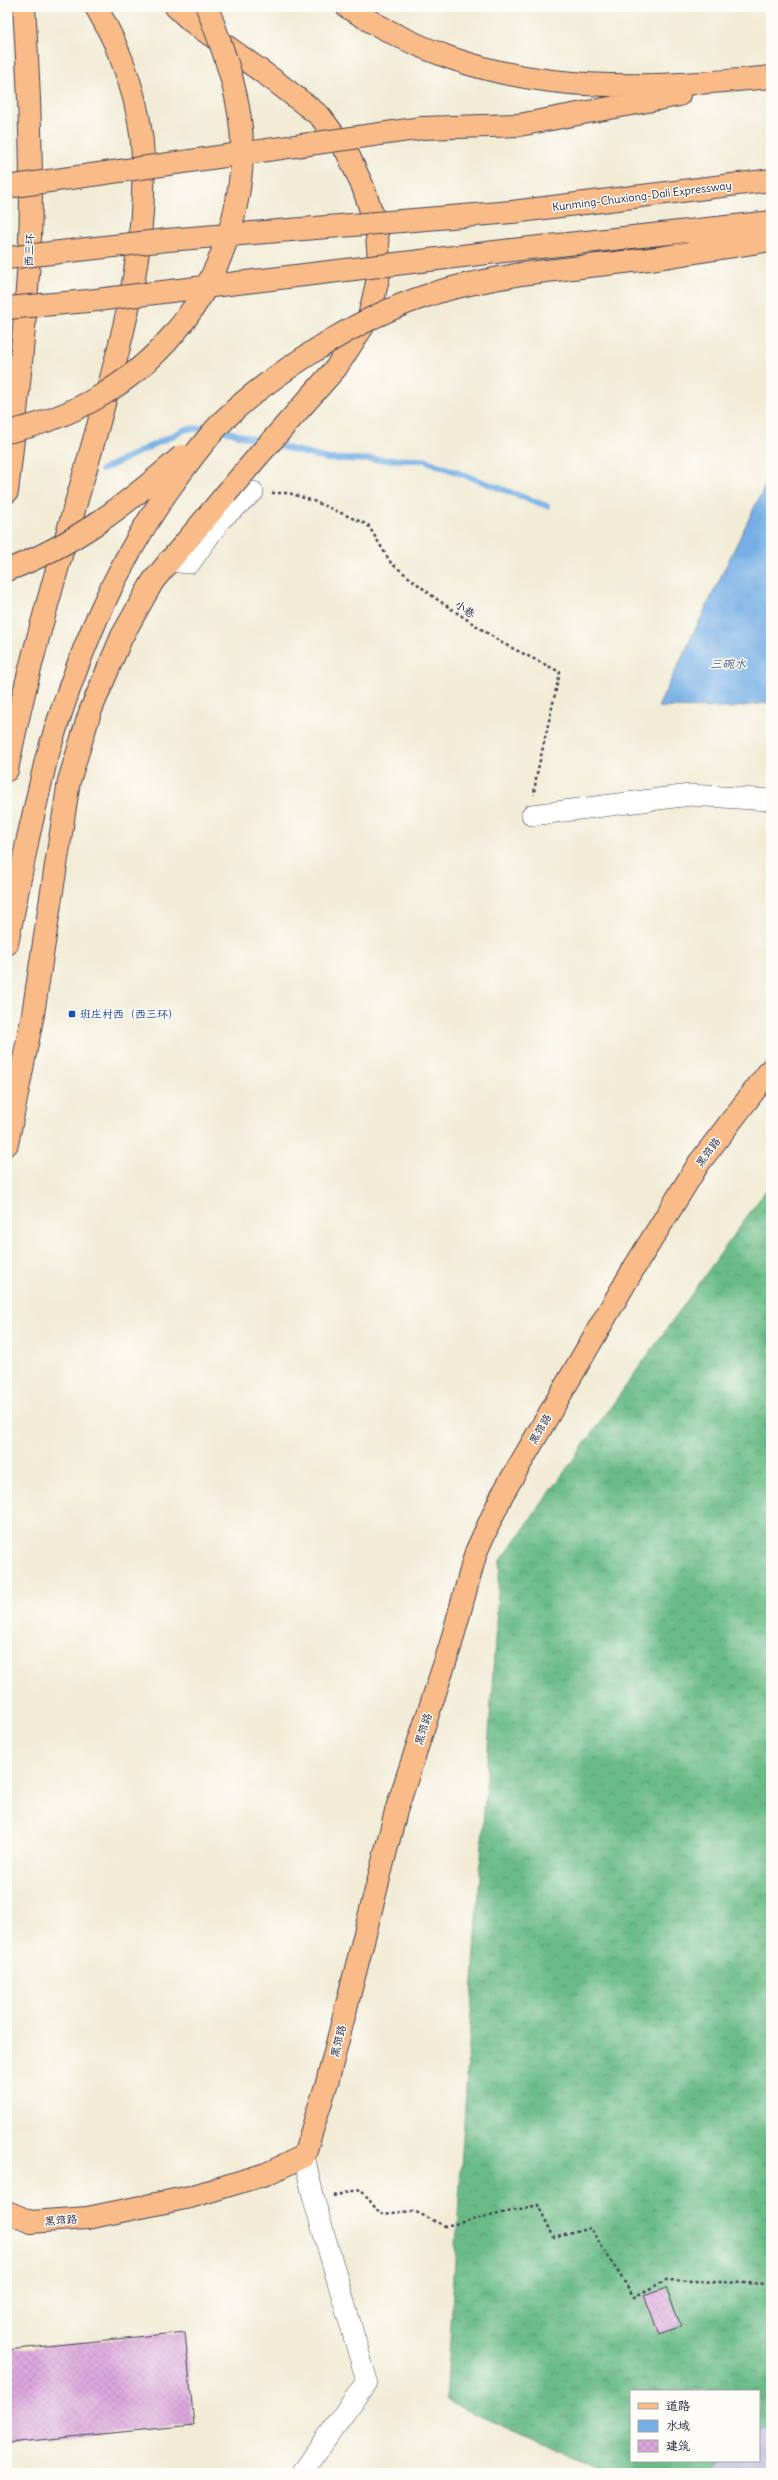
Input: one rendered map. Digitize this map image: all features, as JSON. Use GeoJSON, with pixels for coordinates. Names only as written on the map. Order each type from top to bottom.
{"type":"FeatureCollection","features":[{"type":"Feature","properties":{"kind":"main road","name":"西三环"},"geometry":{"type":"LineString","coordinates":[[7,492],[22,368],[30,238],[28,73],[24,7]]}},
{"type":"Feature","properties":{"kind":"main road"},"geometry":{"type":"LineString","coordinates":[[7,770],[37,639],[122,338],[137,257],[142,210],[143,155],[138,118],[126,72],[114,42],[96,7]]}},
{"type":"Feature","properties":{"kind":"main road"},"geometry":{"type":"LineString","coordinates":[[7,1144],[34,1014],[69,780],[90,712],[122,636],[153,581],[168,561],[336,368],[369,317],[380,270],[376,225],[363,187],[347,152],[320,116],[275,81],[191,21],[176,7]]}},
{"type":"Feature","properties":{"kind":"main road"},"geometry":{"type":"LineString","coordinates":[[7,432],[63,416],[100,398],[133,376],[167,343],[195,306],[220,258],[237,204],[242,156],[239,114],[233,85],[226,57],[207,7]]}},
{"type":"Feature","properties":{"kind":"main road"},"geometry":{"type":"LineString","coordinates":[[347,7],[377,25],[428,50],[496,73],[525,78],[579,84],[666,85],[771,78]]}},
{"type":"Feature","properties":{"kind":"main road"},"geometry":{"type":"LineString","coordinates":[[7,188],[422,128],[520,125],[771,78]]}},
{"type":"Feature","properties":{"kind":"main road","name":"Kunming-Chuxiong-Dali Expressway"},"geometry":{"type":"LineString","coordinates":[[7,258],[167,240],[512,212],[771,180]]}},
{"type":"Feature","properties":{"kind":"main road"},"geometry":{"type":"LineString","coordinates":[[7,308],[88,301],[512,250],[771,222]]}},
{"type":"Feature","properties":{"kind":"main road"},"geometry":{"type":"LineString","coordinates":[[7,570],[46,554],[105,518],[140,492],[266,384],[302,358],[366,321],[432,294],[521,274],[658,258],[771,240]]}},
{"type":"Feature","properties":{"kind":"main road"},"geometry":{"type":"LineString","coordinates":[[7,944],[28,838],[46,760],[63,703],[88,636],[112,583],[150,515],[194,454],[225,419]]}},
{"type":"Feature","properties":{"kind":"main road","name":"黑筇路"},"geometry":{"type":"LineString","coordinates":[[7,2212],[31,2222],[95,2216],[190,2197],[266,2174],[304,2156],[328,2079],[396,1811],[450,1648],[476,1552],[506,1489],[634,1268],[699,1163],[771,1069]]}},
{"type":"Feature","properties":{"kind":"street"},"geometry":{"type":"LineString","coordinates":[[168,561],[190,563],[221,519],[253,492]]}},
{"type":"Feature","properties":{"kind":"street"},"geometry":{"type":"LineString","coordinates":[[532,815],[690,795],[771,800]]}},
{"type":"Feature","properties":{"kind":"street"},"geometry":{"type":"LineString","coordinates":[[302,2473],[367,2381],[314,2200],[304,2156]]}},
{"type":"Feature","properties":{"kind":"path","name":"小巷"},"geometry":{"type":"LineString","coordinates":[[253,492],[289,493],[316,502],[368,525],[391,563],[435,598],[502,643],[560,672],[536,778],[532,815]]}},
{"type":"Feature","properties":{"kind":"path"},"geometry":{"type":"LineString","coordinates":[[314,2200],[361,2190],[380,2214],[414,2211],[445,2226],[538,2205],[554,2238],[590,2228],[634,2296],[666,2280],[771,2284]]}},
{"type":"Feature","properties":{"kind":"shaded area"},"geometry":{"type":"Polygon","coordinates":[[[771,2421],[771,2473],[665,2473],[687,2462],[760,2462],[760,2426],[771,2421]]]}},
{"type":"Feature","properties":{"kind":"green space"},"geometry":{"type":"Polygon","coordinates":[[[771,1183],[771,2423],[760,2432],[760,2390],[630,2390],[630,2462],[721,2462],[707,2473],[608,2473],[446,2401],[500,1562],[771,1183]]]}},
{"type":"Feature","properties":{"kind":"water","name":"三碗水"},"geometry":{"type":"Polygon","coordinates":[[[771,473],[771,702],[730,708],[658,707],[771,473]]]}},
{"type":"Feature","properties":{"kind":"building"},"geometry":{"type":"Polygon","coordinates":[[[666,2288],[681,2326],[659,2334],[644,2296],[666,2288]]]}},
{"type":"Feature","properties":{"kind":"building"},"geometry":{"type":"Polygon","coordinates":[[[185,2332],[194,2425],[8,2443],[7,2350],[185,2332]]]}},
{"type":"Feature","properties":{"kind":"waterway"},"geometry":{"type":"LineString","coordinates":[[102,470],[186,429],[208,428]]}},
{"type":"Feature","properties":{"kind":"waterway"},"geometry":{"type":"LineString","coordinates":[[221,430],[264,442]]}},
{"type":"Feature","properties":{"kind":"waterway"},"geometry":{"type":"LineString","coordinates":[[275,445],[328,459],[424,460],[547,506]]}},
{"type":"Feature","properties":{"kind":"place","name":"班庄村西（西三环）"},"geometry":{"type":"Point","coordinates":[72,1014]}}]}
